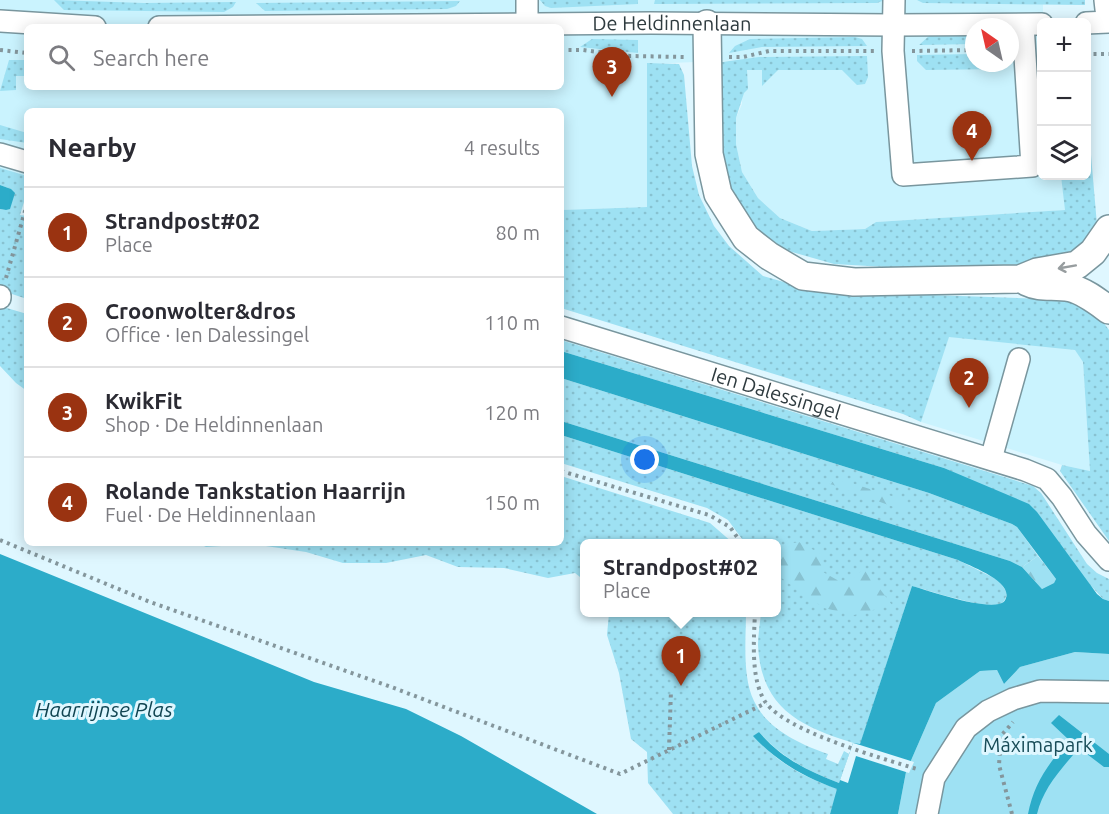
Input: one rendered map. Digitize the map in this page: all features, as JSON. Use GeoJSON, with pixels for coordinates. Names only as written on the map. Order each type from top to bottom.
{"type":"FeatureCollection","features":[{"type":"Feature","properties":{"kind":"main road"},"geometry":{"type":"LineString","coordinates":[[1108,0],[1109,9]]}},
{"type":"Feature","properties":{"kind":"main road"},"geometry":{"type":"LineString","coordinates":[[707,24],[709,154],[718,194],[746,238],[769,256],[803,276],[854,282],[1020,279],[1037,272],[1077,266],[1093,252],[1109,229]]}},
{"type":"Feature","properties":{"kind":"main road"},"geometry":{"type":"LineString","coordinates":[[1020,279],[1036,286],[1071,288],[1094,299],[1109,310]]}},
{"type":"Feature","properties":{"kind":"street"},"geometry":{"type":"LineString","coordinates":[[526,24],[527,0]]}},
{"type":"Feature","properties":{"kind":"street"},"geometry":{"type":"LineString","coordinates":[[894,0],[893,51],[903,175],[1032,166],[1032,24]]}},
{"type":"Feature","properties":{"kind":"street"},"geometry":{"type":"LineString","coordinates":[[0,21],[48,24]]}},
{"type":"Feature","properties":{"kind":"street"},"geometry":{"type":"LineString","coordinates":[[1091,22],[1109,22]]}},
{"type":"Feature","properties":{"kind":"street","name":"De Heldinnenlaan"},"geometry":{"type":"LineString","coordinates":[[526,24],[892,26],[1032,24]]}},
{"type":"Feature","properties":{"kind":"street"},"geometry":{"type":"LineString","coordinates":[[0,154],[24,161]]}},
{"type":"Feature","properties":{"kind":"street","name":"Ien Dalessingel"},"geometry":{"type":"LineString","coordinates":[[564,328],[991,459],[1047,479],[1062,497],[1086,534],[1109,560]]}},
{"type":"Feature","properties":{"kind":"street"},"geometry":{"type":"LineString","coordinates":[[991,459],[1019,359]]}},
{"type":"Feature","properties":{"kind":"street"},"geometry":{"type":"LineString","coordinates":[[927,814],[934,778],[966,728],[988,711],[1012,699],[1040,691],[1109,692]]}},
{"type":"Feature","properties":{"kind":"path"},"geometry":{"type":"LineString","coordinates":[[0,50],[24,52]]}},
{"type":"Feature","properties":{"kind":"path","name":"De Heldinnenlaan"},"geometry":{"type":"LineString","coordinates":[[564,50],[630,56],[708,58],[742,57],[769,51],[965,50]]}},
{"type":"Feature","properties":{"kind":"path"},"geometry":{"type":"LineString","coordinates":[[1091,54],[1109,54]]}},
{"type":"Feature","properties":{"kind":"path"},"geometry":{"type":"LineString","coordinates":[[0,297],[24,214]]}},
{"type":"Feature","properties":{"kind":"path"},"geometry":{"type":"LineString","coordinates":[[564,472],[709,515],[730,527],[739,539]]}},
{"type":"Feature","properties":{"kind":"path"},"geometry":{"type":"LineString","coordinates":[[0,540],[150,602],[386,685],[620,774],[766,703]]}},
{"type":"Feature","properties":{"kind":"path"},"geometry":{"type":"LineString","coordinates":[[755,617],[754,665],[766,703],[788,722],[852,748],[922,771]]}},
{"type":"Feature","properties":{"kind":"path"},"geometry":{"type":"LineString","coordinates":[[669,750],[671,690]]}},
{"type":"Feature","properties":{"kind":"path"},"geometry":{"type":"LineString","coordinates":[[1012,814],[999,765],[1001,736],[1015,720]]}},
{"type":"Feature","properties":{"kind":"shaded area"},"geometry":{"type":"Polygon","coordinates":[[[0,0],[1043,0],[1043,18],[1037,18],[1037,180],[1062,180],[1066,210],[876,222],[865,229],[812,231],[780,218],[758,198],[742,172],[736,144],[736,118],[742,104],[743,60],[647,64],[647,207],[564,210],[564,108],[24,108],[24,192],[0,185],[0,0]]]}},
{"type":"Feature","properties":{"kind":"shaded area"},"geometry":{"type":"Polygon","coordinates":[[[949,336],[1075,349],[1083,362],[1090,471],[1062,465],[921,422],[949,336]]]}},
{"type":"Feature","properties":{"kind":"green space"},"geometry":{"type":"Polygon","coordinates":[[[54,0],[144,3],[236,2],[233,7],[224,12],[64,10],[54,0]]]}},
{"type":"Feature","properties":{"kind":"green space"},"geometry":{"type":"Polygon","coordinates":[[[540,0],[638,0],[638,4],[551,8],[545,6],[540,0]]]}},
{"type":"Feature","properties":{"kind":"green space"},"geometry":{"type":"Polygon","coordinates":[[[655,0],[885,0],[877,3],[654,4],[655,0]]]}},
{"type":"Feature","properties":{"kind":"green space"},"geometry":{"type":"Polygon","coordinates":[[[917,0],[1085,0],[1085,5],[923,3],[917,0]]]}},
{"type":"Feature","properties":{"kind":"green space"},"geometry":{"type":"Polygon","coordinates":[[[460,1],[456,6],[447,9],[265,11],[256,3],[460,1]]]}},
{"type":"Feature","properties":{"kind":"green space"},"geometry":{"type":"Polygon","coordinates":[[[965,35],[965,44],[919,45],[929,36],[965,35]]]}},
{"type":"Feature","properties":{"kind":"green space"},"geometry":{"type":"Polygon","coordinates":[[[855,37],[862,39],[867,46],[762,47],[729,53],[735,46],[750,39],[855,37]]]}},
{"type":"Feature","properties":{"kind":"green space"},"geometry":{"type":"Polygon","coordinates":[[[592,39],[638,40],[638,53],[580,47],[592,39]]]}},
{"type":"Feature","properties":{"kind":"green space"},"geometry":{"type":"Polygon","coordinates":[[[965,54],[965,69],[926,70],[917,61],[917,55],[965,54]]]}},
{"type":"Feature","properties":{"kind":"green space"},"geometry":{"type":"Polygon","coordinates":[[[867,56],[868,77],[865,84],[857,85],[842,70],[778,70],[762,86],[762,70],[747,70],[748,89],[744,93],[736,118],[736,144],[742,172],[758,198],[780,218],[812,231],[865,229],[876,222],[1065,210],[1061,180],[1091,180],[1091,155],[1097,225],[1082,244],[1048,264],[886,267],[834,264],[785,250],[750,223],[730,194],[722,164],[718,77],[722,62],[759,57],[867,56]]]}},
{"type":"Feature","properties":{"kind":"green space"},"geometry":{"type":"Polygon","coordinates":[[[9,60],[24,60],[24,76],[16,76],[16,90],[0,91],[9,60]]]}},
{"type":"Feature","properties":{"kind":"green space"},"geometry":{"type":"Polygon","coordinates":[[[647,63],[679,64],[684,75],[692,166],[699,195],[714,226],[729,246],[763,276],[815,291],[1076,300],[1097,314],[1109,330],[1109,541],[1060,471],[1062,465],[1090,471],[1083,362],[1075,350],[949,337],[921,422],[903,414],[564,309],[564,210],[647,207],[647,63]]]}},
{"type":"Feature","properties":{"kind":"green space"},"geometry":{"type":"Polygon","coordinates":[[[0,125],[24,132],[24,143],[0,139],[0,125]]]}},
{"type":"Feature","properties":{"kind":"green space"},"geometry":{"type":"Polygon","coordinates":[[[0,168],[24,175],[24,202],[20,215],[24,216],[24,298],[0,290],[0,209],[6,210],[11,189],[0,185],[0,168]]]}},
{"type":"Feature","properties":{"kind":"green space"},"geometry":{"type":"Polygon","coordinates":[[[0,306],[24,313],[24,389],[0,366],[0,306]]]}},
{"type":"Feature","properties":{"kind":"green space"},"geometry":{"type":"Polygon","coordinates":[[[564,341],[1033,486],[1041,493],[1087,564],[1097,573],[1109,579],[1109,601],[1103,599],[980,485],[944,468],[564,352],[564,341]]]}},
{"type":"Feature","properties":{"kind":"green space"},"geometry":{"type":"Polygon","coordinates":[[[564,379],[929,493],[1012,524],[1017,527],[1038,556],[1022,567],[1010,561],[564,422],[564,379]]]}},
{"type":"Feature","properties":{"kind":"green space"},"geometry":{"type":"Polygon","coordinates":[[[564,436],[958,560],[998,580],[1007,592],[1006,597],[1000,604],[982,604],[912,586],[860,745],[804,723],[777,701],[767,686],[761,668],[758,645],[761,617],[781,617],[781,539],[742,539],[728,520],[707,508],[564,464],[564,436]]]}},
{"type":"Feature","properties":{"kind":"green space"},"geometry":{"type":"Polygon","coordinates":[[[564,477],[710,523],[728,539],[580,539],[580,577],[575,573],[548,578],[504,568],[458,567],[426,555],[386,563],[343,563],[306,552],[266,546],[564,546],[564,477]]]}},
{"type":"Feature","properties":{"kind":"green space"},"geometry":{"type":"Polygon","coordinates":[[[845,481],[907,501],[905,511],[825,482],[845,481]]]}},
{"type":"Feature","properties":{"kind":"green space"},"geometry":{"type":"Polygon","coordinates":[[[799,542],[821,554],[823,572],[846,585],[864,568],[892,605],[854,615],[824,608],[781,578],[781,545],[799,542]]]}},
{"type":"Feature","properties":{"kind":"green space"},"geometry":{"type":"Polygon","coordinates":[[[1038,556],[1056,579],[1054,583],[1042,589],[1022,567],[1038,556]]]}},
{"type":"Feature","properties":{"kind":"green space"},"geometry":{"type":"Polygon","coordinates":[[[609,617],[746,617],[745,657],[748,681],[754,701],[760,711],[767,720],[785,734],[828,754],[826,759],[838,764],[844,751],[849,754],[839,783],[796,763],[759,732],[754,736],[782,762],[814,780],[838,789],[830,814],[673,814],[648,783],[647,752],[631,739],[619,673],[607,635],[609,617]]]}},
{"type":"Feature","properties":{"kind":"green space","name":"Máximapark"},"geometry":{"type":"Polygon","coordinates":[[[1075,652],[1109,654],[1109,814],[898,814],[906,772],[936,703],[980,671],[997,670],[1004,684],[1020,667],[1075,652]]]}},
{"type":"Feature","properties":{"kind":"water"},"geometry":{"type":"Polygon","coordinates":[[[0,185],[15,193],[10,209],[0,209],[0,185]]]}},
{"type":"Feature","properties":{"kind":"water"},"geometry":{"type":"Polygon","coordinates":[[[564,352],[944,468],[1029,504],[1097,594],[1109,601],[1109,654],[1075,652],[1020,667],[1004,684],[997,670],[980,671],[936,703],[906,772],[898,814],[830,814],[837,789],[792,768],[772,754],[753,736],[759,732],[776,749],[796,763],[839,783],[853,743],[860,744],[912,586],[956,599],[990,605],[1002,603],[1005,600],[1006,592],[1003,586],[989,575],[958,560],[564,436],[564,422],[1010,561],[1022,567],[1042,589],[1054,583],[1056,579],[1017,527],[929,493],[564,379],[564,352]]]}},
{"type":"Feature","properties":{"kind":"water","name":"Haarrijnse Plas"},"geometry":{"type":"Polygon","coordinates":[[[0,554],[314,682],[406,709],[461,736],[597,814],[0,814],[0,554]]]}},
{"type":"Feature","properties":{"kind":"water"},"geometry":{"type":"Polygon","coordinates":[[[1059,715],[1109,754],[1109,767],[1104,767],[1079,748],[1048,787],[1037,814],[1028,814],[1043,774],[1069,740],[1051,723],[1059,715]]]}},
{"type":"Feature","properties":{"kind":"pier"},"geometry":{"type":"Polygon","coordinates":[[[853,743],[914,762],[909,773],[856,756],[848,783],[840,780],[853,743]]]}},
{"type":"Feature","properties":{"kind":"place","name":"KwikFit"},"geometry":{"type":"Point","coordinates":[612,97]}},
{"type":"Feature","properties":{"kind":"place","name":"Rolande Tankstation Haarrijn"},"geometry":{"type":"Point","coordinates":[972,161]}},
{"type":"Feature","properties":{"kind":"place","name":"Croonwolter&dros"},"geometry":{"type":"Point","coordinates":[969,408]}},
{"type":"Feature","properties":{"kind":"place","name":"Strandpost#02"},"geometry":{"type":"Point","coordinates":[681,686]}}]}
